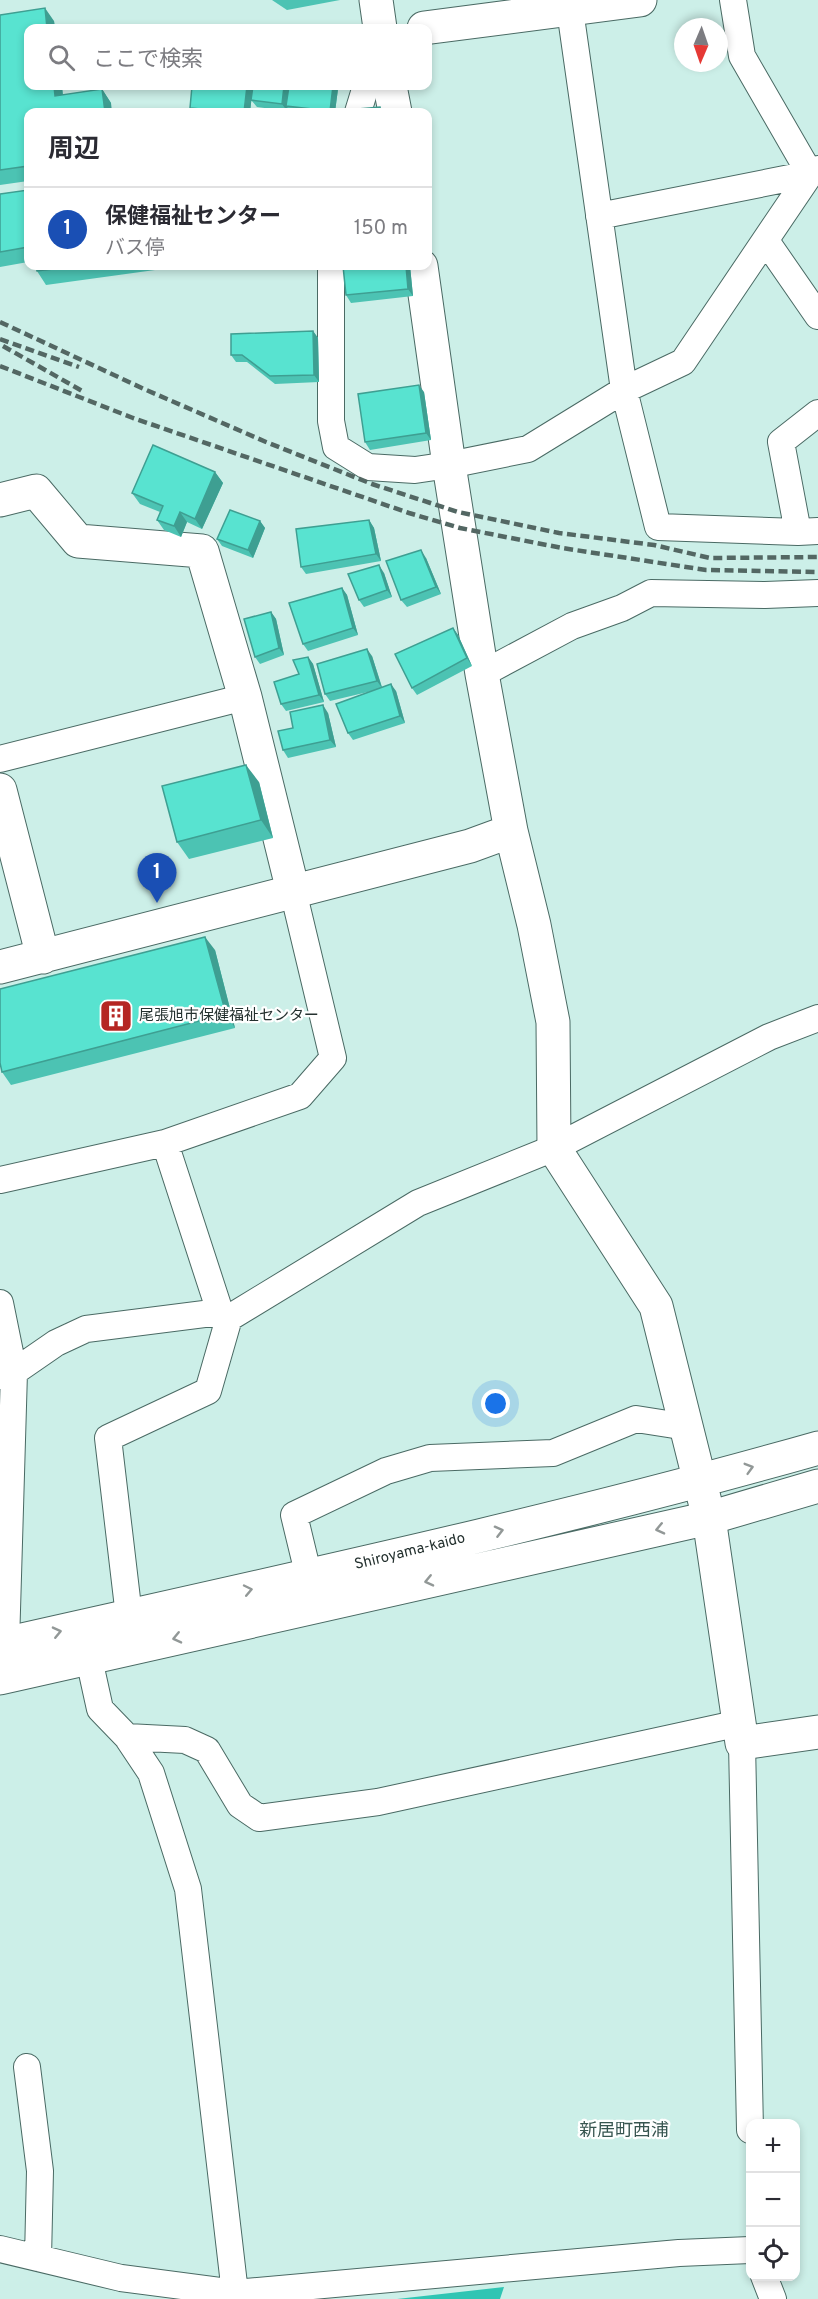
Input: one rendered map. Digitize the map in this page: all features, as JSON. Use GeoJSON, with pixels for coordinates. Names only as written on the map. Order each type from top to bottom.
{"type":"FeatureCollection","features":[{"type":"Feature","properties":{"kind":"street"},"geometry":{"type":"LineString","coordinates":[[376,0],[379,24]]}},
{"type":"Feature","properties":{"kind":"street"},"geometry":{"type":"LineString","coordinates":[[432,27],[552,8],[640,0]]}},
{"type":"Feature","properties":{"kind":"street"},"geometry":{"type":"LineString","coordinates":[[733,0],[742,56],[814,172]]}},
{"type":"Feature","properties":{"kind":"street"},"geometry":{"type":"LineString","coordinates":[[552,8],[599,216],[624,390],[658,527],[808,532],[781,442],[818,413]]}},
{"type":"Feature","properties":{"kind":"street"},"geometry":{"type":"LineString","coordinates":[[359,108],[365,90]]}},
{"type":"Feature","properties":{"kind":"street"},"geometry":{"type":"LineString","coordinates":[[391,90],[394,108]]}},
{"type":"Feature","properties":{"kind":"street"},"geometry":{"type":"LineString","coordinates":[[599,216],[814,172]]}},
{"type":"Feature","properties":{"kind":"street"},"geometry":{"type":"LineString","coordinates":[[331,270],[332,421],[336,447],[368,467],[414,470],[528,449],[624,390],[683,362],[814,172]]}},
{"type":"Feature","properties":{"kind":"street"},"geometry":{"type":"LineString","coordinates":[[766,241],[818,316]]}},
{"type":"Feature","properties":{"kind":"street"},"geometry":{"type":"LineString","coordinates":[[423,270],[449,465],[482,674],[511,831],[534,925],[553,1022],[554,1148],[656,1306],[709,1518],[741,1733],[750,2119]]}},
{"type":"Feature","properties":{"kind":"street"},"geometry":{"type":"LineString","coordinates":[[0,500],[36,491],[78,541],[202,551],[245,697],[333,1058],[300,1096],[165,1143],[0,1180]]}},
{"type":"Feature","properties":{"kind":"street"},"geometry":{"type":"LineString","coordinates":[[482,674],[572,626],[622,608],[651,593],[765,595],[818,593]]}},
{"type":"Feature","properties":{"kind":"street"},"geometry":{"type":"LineString","coordinates":[[0,759],[245,697]]}},
{"type":"Feature","properties":{"kind":"street"},"geometry":{"type":"LineString","coordinates":[[0,790],[43,957]]}},
{"type":"Feature","properties":{"kind":"street"},"geometry":{"type":"LineString","coordinates":[[0,967],[470,846],[511,831]]}},
{"type":"Feature","properties":{"kind":"street"},"geometry":{"type":"LineString","coordinates":[[7,1374],[56,1343],[86,1329],[225,1315],[418,1203],[554,1148],[770,1037],[818,1018]]}},
{"type":"Feature","properties":{"kind":"street"},"geometry":{"type":"LineString","coordinates":[[129,1616],[108,1438],[208,1391],[225,1315],[165,1143]]}},
{"type":"Feature","properties":{"kind":"street"},"geometry":{"type":"LineString","coordinates":[[0,1303],[7,1374],[3,1644]]}},
{"type":"Feature","properties":{"kind":"street"},"geometry":{"type":"LineString","coordinates":[[309,1577],[294,1515],[386,1471],[430,1458],[553,1453],[636,1419],[687,1426]]}},
{"type":"Feature","properties":{"kind":"street","name":"Shiroyama-kaido"},"geometry":{"type":"LineString","coordinates":[[3,1644],[309,1577],[700,1482],[818,1448]]}},
{"type":"Feature","properties":{"kind":"street","name":"Shiroyama-kaido"},"geometry":{"type":"LineString","coordinates":[[0,1678],[709,1518],[818,1486]]}},
{"type":"Feature","properties":{"kind":"street"},"geometry":{"type":"LineString","coordinates":[[89,1659],[100,1709],[127,1737],[151,1773],[188,1889],[235,2293]]}},
{"type":"Feature","properties":{"kind":"street"},"geometry":{"type":"LineString","coordinates":[[127,1737],[185,1740],[207,1750],[240,1805],[259,1818],[378,1802],[741,1733],[818,1732]]}},
{"type":"Feature","properties":{"kind":"street"},"geometry":{"type":"LineString","coordinates":[[27,2067],[40,2171],[38,2258]]}},
{"type":"Feature","properties":{"kind":"street"},"geometry":{"type":"LineString","coordinates":[[0,2249],[121,2278],[235,2293],[267,2294],[679,2253],[746,2250]]}},
{"type":"Feature","properties":{"kind":"street"},"geometry":{"type":"LineString","coordinates":[[766,2281],[773,2299]]}},
{"type":"Feature","properties":{"kind":"green space"},"geometry":{"type":"Polygon","coordinates":[[[504,2287],[500,2299],[397,2299],[504,2287]]]}},
{"type":"Feature","properties":{"kind":"building"},"geometry":{"type":"Polygon","coordinates":[[[45,8],[47,24],[24,24],[24,90],[54,90],[55,96],[102,90],[104,108],[24,108],[24,167],[0,170],[0,15],[45,8]]]}},
{"type":"Feature","properties":{"kind":"building"},"geometry":{"type":"Polygon","coordinates":[[[192,90],[247,90],[244,108],[190,108],[192,90]]]}},
{"type":"Feature","properties":{"kind":"building"},"geometry":{"type":"Polygon","coordinates":[[[252,90],[284,90],[282,104],[251,100],[252,90]]]}},
{"type":"Feature","properties":{"kind":"building"},"geometry":{"type":"Polygon","coordinates":[[[288,90],[333,90],[330,108],[286,106],[288,90]]]}},
{"type":"Feature","properties":{"kind":"building"},"geometry":{"type":"Polygon","coordinates":[[[24,191],[24,248],[0,252],[0,194],[24,191]]]}},
{"type":"Feature","properties":{"kind":"building"},"geometry":{"type":"Polygon","coordinates":[[[343,270],[406,270],[408,289],[346,295],[343,270]]]}},
{"type":"Feature","properties":{"kind":"building"},"geometry":{"type":"Polygon","coordinates":[[[313,331],[314,375],[270,376],[242,355],[231,355],[231,334],[313,331]]]}},
{"type":"Feature","properties":{"kind":"building"},"geometry":{"type":"Polygon","coordinates":[[[419,385],[426,433],[365,442],[358,394],[419,385]]]}},
{"type":"Feature","properties":{"kind":"building"},"geometry":{"type":"Polygon","coordinates":[[[153,445],[215,472],[195,519],[180,512],[174,526],[157,520],[163,506],[132,493],[153,445]]]}},
{"type":"Feature","properties":{"kind":"building"},"geometry":{"type":"Polygon","coordinates":[[[230,510],[260,521],[248,550],[217,539],[230,510]]]}},
{"type":"Feature","properties":{"kind":"building"},"geometry":{"type":"Polygon","coordinates":[[[369,520],[376,554],[301,567],[296,529],[369,520]]]}},
{"type":"Feature","properties":{"kind":"building"},"geometry":{"type":"Polygon","coordinates":[[[421,550],[436,587],[401,600],[386,561],[421,550]]]}},
{"type":"Feature","properties":{"kind":"building"},"geometry":{"type":"Polygon","coordinates":[[[379,565],[387,590],[359,600],[348,574],[379,565]]]}},
{"type":"Feature","properties":{"kind":"building"},"geometry":{"type":"Polygon","coordinates":[[[342,588],[353,628],[303,644],[289,603],[342,588]]]}},
{"type":"Feature","properties":{"kind":"building"},"geometry":{"type":"Polygon","coordinates":[[[271,612],[279,648],[255,657],[244,619],[271,612]]]}},
{"type":"Feature","properties":{"kind":"building"},"geometry":{"type":"Polygon","coordinates":[[[453,628],[467,658],[412,688],[395,654],[453,628]]]}},
{"type":"Feature","properties":{"kind":"building"},"geometry":{"type":"Polygon","coordinates":[[[367,649],[377,681],[325,694],[317,664],[367,649]]]}},
{"type":"Feature","properties":{"kind":"building"},"geometry":{"type":"Polygon","coordinates":[[[308,657],[319,695],[281,704],[274,682],[299,674],[293,660],[308,657]]]}},
{"type":"Feature","properties":{"kind":"building"},"geometry":{"type":"Polygon","coordinates":[[[391,684],[400,716],[348,733],[336,704],[391,684]]]}},
{"type":"Feature","properties":{"kind":"building"},"geometry":{"type":"Polygon","coordinates":[[[323,705],[330,740],[283,750],[278,731],[293,728],[290,712],[323,705]]]}},
{"type":"Feature","properties":{"kind":"building"},"geometry":{"type":"Polygon","coordinates":[[[246,765],[261,820],[177,842],[162,786],[246,765]]]}},
{"type":"Feature","properties":{"kind":"building","name":"尾張旭市保健福祉センター"},"geometry":{"type":"Polygon","coordinates":[[[205,937],[226,1014],[2,1072],[0,989],[205,937]]]}},
{"type":"Feature","properties":{"kind":"railway"},"geometry":{"type":"LineString","coordinates":[[0,322],[144,389],[266,442],[372,484],[458,512],[559,533],[654,545],[710,558],[818,557]]}},
{"type":"Feature","properties":{"kind":"railway"},"geometry":{"type":"LineString","coordinates":[[0,339],[79,367]]}},
{"type":"Feature","properties":{"kind":"railway"},"geometry":{"type":"LineString","coordinates":[[3,346],[84,392]]}},
{"type":"Feature","properties":{"kind":"railway"},"geometry":{"type":"LineString","coordinates":[[0,366],[133,418],[409,513],[460,528],[562,548],[706,570],[818,572]]}},
{"type":"Feature","properties":{"kind":"place","name":"保健福祉センター"},"geometry":{"type":"Point","coordinates":[157,903]}},
{"type":"Feature","properties":{"kind":"place","name":"尾張旭市保健福祉センター"},"geometry":{"type":"Point","coordinates":[116,1016]}},
{"type":"Feature","properties":{"kind":"district","name":"新居町西浦"},"geometry":{"type":"Point","coordinates":[624,2131]}}]}
